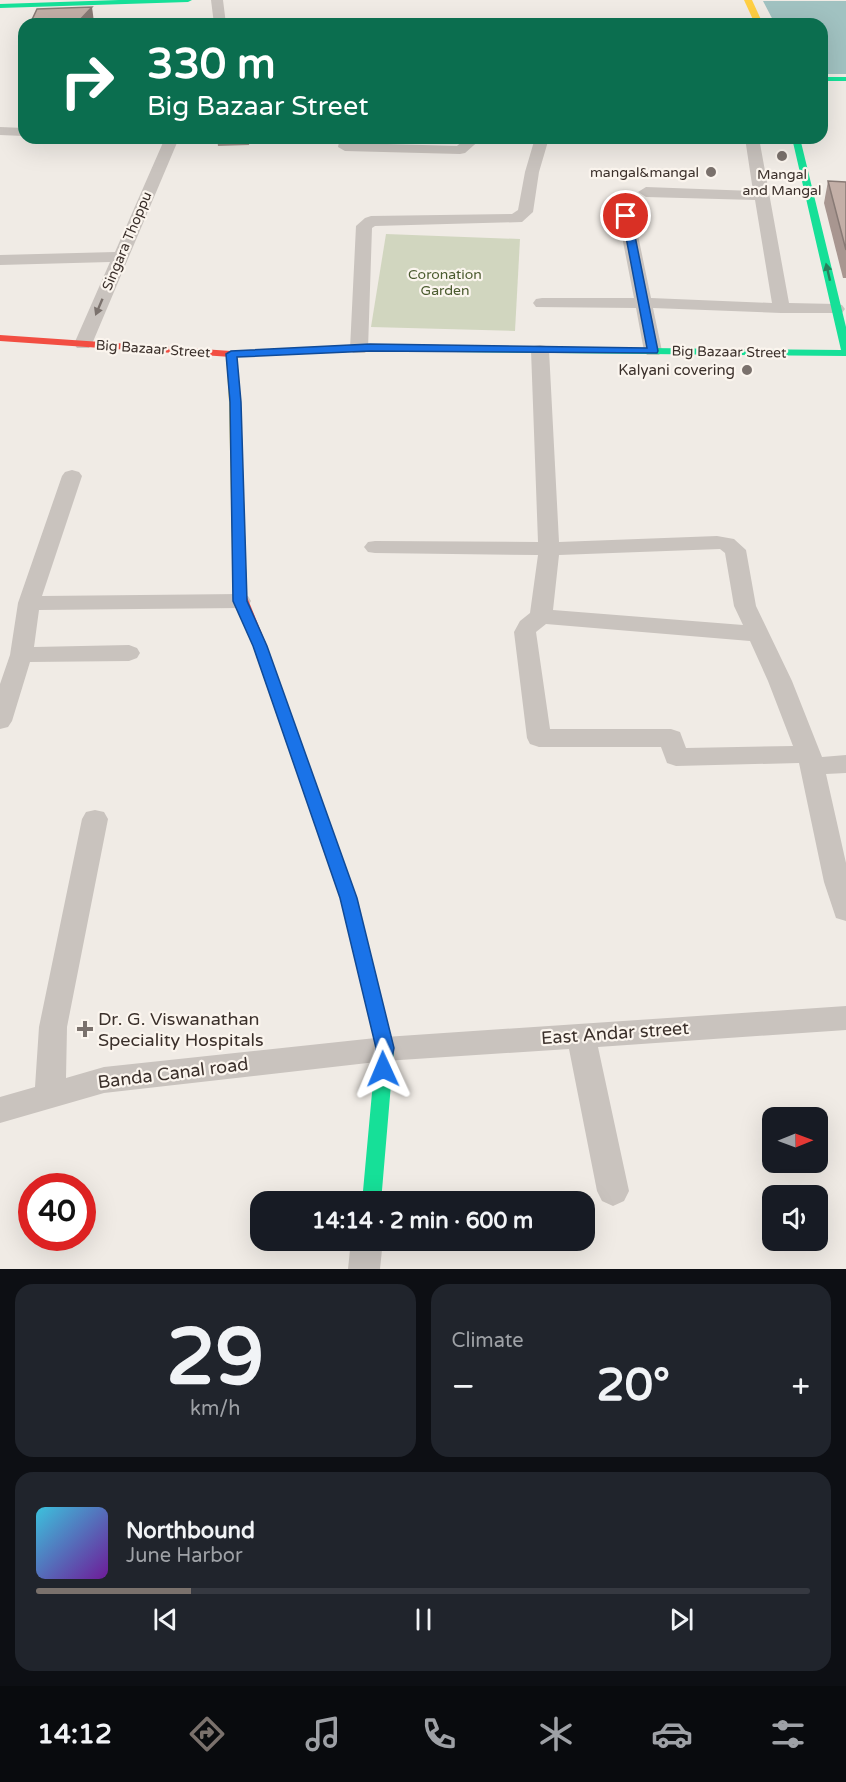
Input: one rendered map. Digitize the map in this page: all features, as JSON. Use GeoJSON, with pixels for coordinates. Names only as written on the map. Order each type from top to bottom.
{"type":"FeatureCollection","features":[{"type":"Feature","properties":{"kind":"street"},"geometry":{"type":"LineString","coordinates":[[0,6],[188,0]]}},
{"type":"Feature","properties":{"kind":"street"},"geometry":{"type":"LineString","coordinates":[[217,0],[219,18]]}},
{"type":"Feature","properties":{"kind":"street"},"geometry":{"type":"LineString","coordinates":[[748,0],[756,18]]}},
{"type":"Feature","properties":{"kind":"street"},"geometry":{"type":"LineString","coordinates":[[828,79],[846,79]]}},
{"type":"Feature","properties":{"kind":"street"},"geometry":{"type":"LineString","coordinates":[[2,131],[18,132]]}},
{"type":"Feature","properties":{"kind":"street","name":"Singara Thoppu"},"geometry":{"type":"LineString","coordinates":[[83,344],[169,144]]}},
{"type":"Feature","properties":{"kind":"street"},"geometry":{"type":"LineString","coordinates":[[346,144],[345,147],[460,150],[468,144]]}},
{"type":"Feature","properties":{"kind":"street"},"geometry":{"type":"LineString","coordinates":[[359,349],[364,226],[371,221],[516,219],[525,212],[532,172],[540,144]]}},
{"type":"Feature","properties":{"kind":"street"},"geometry":{"type":"LineString","coordinates":[[753,144],[782,308]]}},
{"type":"Feature","properties":{"kind":"street"},"geometry":{"type":"LineString","coordinates":[[797,144],[846,351]]}},
{"type":"Feature","properties":{"kind":"street"},"geometry":{"type":"LineString","coordinates":[[646,192],[761,196]]}},
{"type":"Feature","properties":{"kind":"street"},"geometry":{"type":"LineString","coordinates":[[626,216],[653,351]]}},
{"type":"Feature","properties":{"kind":"street"},"geometry":{"type":"LineString","coordinates":[[0,260],[120,257]]}},
{"type":"Feature","properties":{"kind":"street"},"geometry":{"type":"LineString","coordinates":[[542,303],[643,303],[836,309]]}},
{"type":"Feature","properties":{"kind":"street","name":"Big Bazaar Street"},"geometry":{"type":"LineString","coordinates":[[0,338],[231,354],[359,349],[846,351]]}},
{"type":"Feature","properties":{"kind":"street"},"geometry":{"type":"LineString","coordinates":[[540,350],[549,549],[541,616]]}},
{"type":"Feature","properties":{"kind":"street"},"geometry":{"type":"LineString","coordinates":[[231,354],[235,402],[240,601],[260,646],[348,898],[385,1048],[371,1191]]}},
{"type":"Feature","properties":{"kind":"street"},"geometry":{"type":"LineString","coordinates":[[0,721],[7,681],[21,656],[29,603],[72,476]]}},
{"type":"Feature","properties":{"kind":"street"},"geometry":{"type":"LineString","coordinates":[[375,547],[549,549],[727,543],[735,550],[745,606],[780,681],[811,760],[837,882],[846,910]]}},
{"type":"Feature","properties":{"kind":"street"},"geometry":{"type":"LineString","coordinates":[[29,603],[240,601]]}},
{"type":"Feature","properties":{"kind":"street"},"geometry":{"type":"LineString","coordinates":[[758,634],[541,616],[532,621],[525,632],[539,738],[671,738],[676,756],[811,760],[846,764]]}},
{"type":"Feature","properties":{"kind":"street"},"geometry":{"type":"LineString","coordinates":[[21,656],[129,653]]}},
{"type":"Feature","properties":{"kind":"street"},"geometry":{"type":"LineString","coordinates":[[50,1096],[53,1027],[95,819]]}},
{"type":"Feature","properties":{"kind":"street","name":"East Andar street"},"geometry":{"type":"LineString","coordinates":[[385,1048],[846,1018]]}},
{"type":"Feature","properties":{"kind":"street"},"geometry":{"type":"LineString","coordinates":[[580,1035],[613,1191]]}},
{"type":"Feature","properties":{"kind":"street","name":"Banda Canal road"},"geometry":{"type":"LineString","coordinates":[[0,1110],[104,1080],[385,1048]]}},
{"type":"Feature","properties":{"kind":"street"},"geometry":{"type":"LineString","coordinates":[[364,1269],[366,1251]]}},
{"type":"Feature","properties":{"kind":"green space","name":"Coronation Garden"},"geometry":{"type":"Polygon","coordinates":[[[386,234],[520,239],[515,331],[371,327],[386,234]]]}},
{"type":"Feature","properties":{"kind":"water"},"geometry":{"type":"Polygon","coordinates":[[[763,1],[846,1],[846,74],[828,74],[828,18],[772,18],[763,1]]]}},
{"type":"Feature","properties":{"kind":"building"},"geometry":{"type":"Polygon","coordinates":[[[92,7],[82,18],[33,18],[37,9],[92,7]]]}},
{"type":"Feature","properties":{"kind":"building"},"geometry":{"type":"Polygon","coordinates":[[[828,181],[846,182],[846,250],[828,181]]]}},
{"type":"Feature","properties":{"kind":"traffic: fast"},"geometry":{"type":"LineString","coordinates":[[0,6],[188,0]]}},
{"type":"Feature","properties":{"kind":"traffic: fast"},"geometry":{"type":"LineString","coordinates":[[828,79],[846,79]]}},
{"type":"Feature","properties":{"kind":"traffic: fast"},"geometry":{"type":"LineString","coordinates":[[797,144],[846,349]]}},
{"type":"Feature","properties":{"kind":"traffic: fast"},"geometry":{"type":"LineString","coordinates":[[454,349],[846,353]]}},
{"type":"Feature","properties":{"kind":"traffic: fast"},"geometry":{"type":"LineString","coordinates":[[370,987],[385,1049],[372,1191]]}},
{"type":"Feature","properties":{"kind":"traffic: slow"},"geometry":{"type":"LineString","coordinates":[[748,0],[756,18]]}},
{"type":"Feature","properties":{"kind":"traffic: slow"},"geometry":{"type":"LineString","coordinates":[[231,354],[235,402],[240,597]]}},
{"type":"Feature","properties":{"kind":"traffic: jam"},"geometry":{"type":"LineString","coordinates":[[0,338],[231,354],[370,348],[454,349]]}},
{"type":"Feature","properties":{"kind":"traffic: jam"},"geometry":{"type":"LineString","coordinates":[[240,597],[260,646],[348,898],[370,987]]}},
{"type":"Feature","properties":{"kind":"place","name":"Mangal and Mangal"},"geometry":{"type":"Point","coordinates":[782,156]}},
{"type":"Feature","properties":{"kind":"place","name":"mangal&mangal"},"geometry":{"type":"Point","coordinates":[711,172]}},
{"type":"Feature","properties":{"kind":"place","name":"Kalyani covering"},"geometry":{"type":"Point","coordinates":[747,370]}},
{"type":"Feature","properties":{"kind":"place","name":"Dr. G. Viswanathan Speciality Hospitals"},"geometry":{"type":"Point","coordinates":[85,1029]}},
{"type":"Feature","properties":{"kind":"route"},"geometry":{"type":"LineString","coordinates":[[383,1069],[385,1048],[348,898],[260,646],[240,601],[235,402],[231,354],[370,348],[653,351],[626,216]]}}]}
